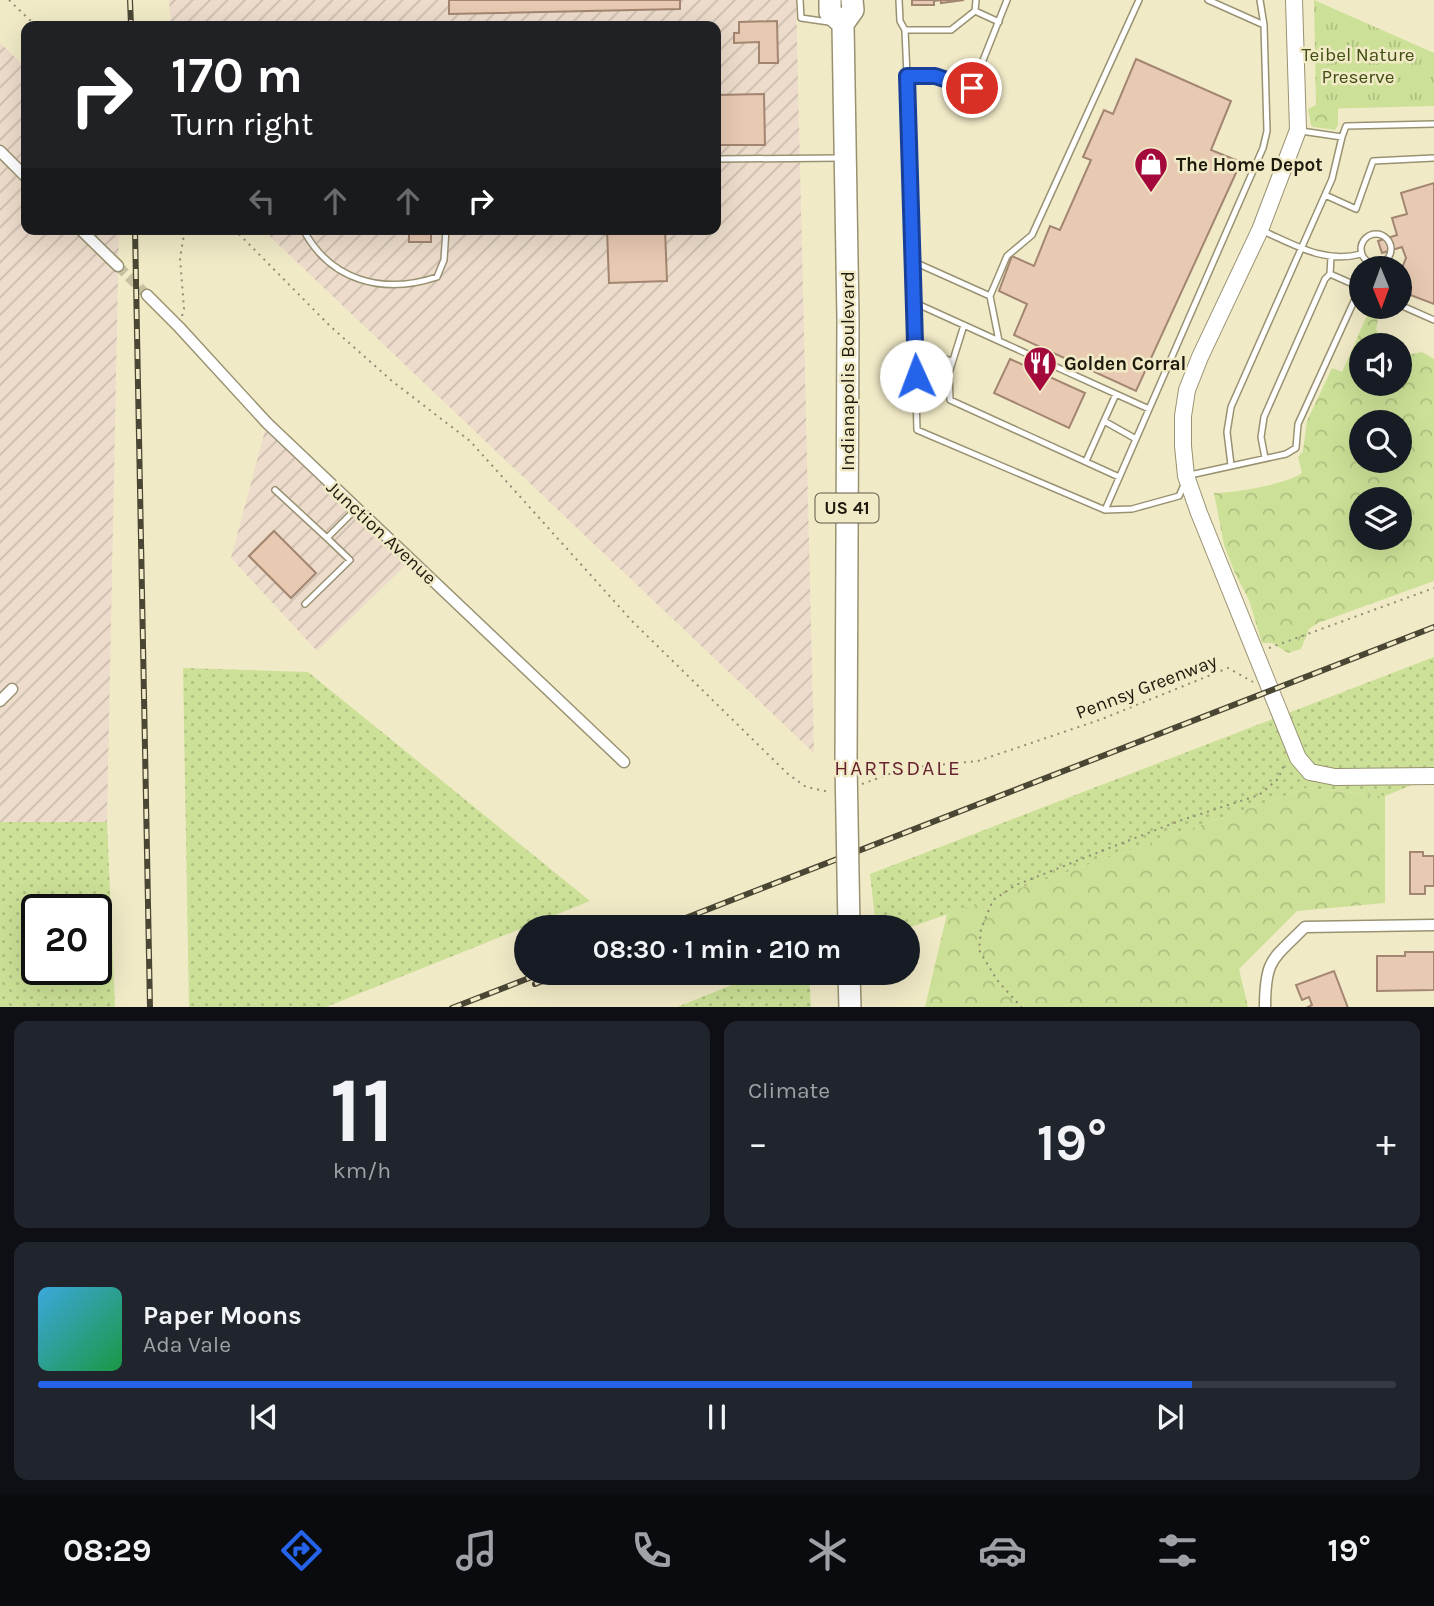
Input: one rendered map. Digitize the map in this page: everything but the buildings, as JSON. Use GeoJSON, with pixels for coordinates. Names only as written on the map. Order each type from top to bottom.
{"type":"FeatureCollection","features":[{"type":"Feature","properties":{"kind":"highway","name":"Indianapolis Boulevard"},"geometry":{"type":"LineString","coordinates":[[830,0],[830,12],[843,24]]}},
{"type":"Feature","properties":{"kind":"highway","name":"Indianapolis Boulevard"},"geometry":{"type":"LineString","coordinates":[[849,915],[846,764],[848,319],[843,24],[853,10],[852,0]]}},
{"type":"Feature","properties":{"kind":"highway"},"geometry":{"type":"LineString","coordinates":[[849,985],[850,1007]]}},
{"type":"Feature","properties":{"kind":"street"},"geometry":{"type":"LineString","coordinates":[[1294,0],[1298,130],[1260,230],[1187,390],[1183,416],[1186,476],[1298,758],[1310,772],[1335,778],[1434,776]]}},
{"type":"Feature","properties":{"kind":"street"},"geometry":{"type":"LineString","coordinates":[[0,151],[21,172]]}},
{"type":"Feature","properties":{"kind":"street"},"geometry":{"type":"LineString","coordinates":[[86,235],[118,266]]}},
{"type":"Feature","properties":{"kind":"street","name":"Junction Avenue"},"geometry":{"type":"LineString","coordinates":[[147,295],[267,423],[624,762]]}},
{"type":"Feature","properties":{"kind":"street"},"geometry":{"type":"LineString","coordinates":[[0,701],[12,689]]}},
{"type":"Feature","properties":{"kind":"street"},"geometry":{"type":"LineString","coordinates":[[1265,1007],[1265,977],[1273,958],[1305,927],[1434,925]]}},
{"type":"Feature","properties":{"kind":"lane"},"geometry":{"type":"LineString","coordinates":[[800,0],[802,18],[843,24]]}},
{"type":"Feature","properties":{"kind":"lane"},"geometry":{"type":"LineString","coordinates":[[899,0],[900,21],[905,30],[907,76],[917,430],[1105,510],[1132,509],[1181,496],[1186,476],[1286,454],[1296,448],[1298,424],[1349,314]]}},
{"type":"Feature","properties":{"kind":"lane"},"geometry":{"type":"LineString","coordinates":[[905,30],[951,30],[975,11],[976,0]]}},
{"type":"Feature","properties":{"kind":"lane"},"geometry":{"type":"LineString","coordinates":[[907,76],[935,76],[972,88],[1007,0]]}},
{"type":"Feature","properties":{"kind":"lane"},"geometry":{"type":"LineString","coordinates":[[999,341],[990,296],[1007,256],[1032,235],[1139,0]]}},
{"type":"Feature","properties":{"kind":"lane"},"geometry":{"type":"LineString","coordinates":[[1208,0],[1264,25]]}},
{"type":"Feature","properties":{"kind":"lane"},"geometry":{"type":"LineString","coordinates":[[1105,510],[1263,148],[1267,131],[1264,25],[1260,0]]}},
{"type":"Feature","properties":{"kind":"lane"},"geometry":{"type":"LineString","coordinates":[[975,11],[999,22]]}},
{"type":"Feature","properties":{"kind":"lane"},"geometry":{"type":"LineString","coordinates":[[1231,465],[1227,432],[1231,407],[1325,195],[1337,163],[1346,126],[1434,124]]}},
{"type":"Feature","properties":{"kind":"lane"},"geometry":{"type":"LineString","coordinates":[[1298,130],[1342,136]]}},
{"type":"Feature","properties":{"kind":"lane"},"geometry":{"type":"LineString","coordinates":[[721,159],[845,158]]}},
{"type":"Feature","properties":{"kind":"lane"},"geometry":{"type":"LineString","coordinates":[[1325,195],[1356,209],[1373,161],[1434,158]]}},
{"type":"Feature","properties":{"kind":"lane"},"geometry":{"type":"LineString","coordinates":[[1260,230],[1301,248],[1331,257],[1345,258],[1361,254]]}},
{"type":"Feature","properties":{"kind":"lane"},"geometry":{"type":"LineString","coordinates":[[1378,234],[1390,244],[1390,254],[1380,264],[1367,262],[1361,254],[1361,244],[1368,236],[1378,234]]}},
{"type":"Feature","properties":{"kind":"lane"},"geometry":{"type":"LineString","coordinates":[[306,235],[323,259],[349,277],[387,285],[422,282],[437,277],[444,260],[446,235]]}},
{"type":"Feature","properties":{"kind":"lane"},"geometry":{"type":"LineString","coordinates":[[1265,458],[1261,430],[1264,417],[1325,279],[1330,274],[1331,257]]}},
{"type":"Feature","properties":{"kind":"lane"},"geometry":{"type":"LineString","coordinates":[[912,261],[990,296]]}},
{"type":"Feature","properties":{"kind":"lane"},"geometry":{"type":"LineString","coordinates":[[1330,274],[1349,283]]}},
{"type":"Feature","properties":{"kind":"lane"},"geometry":{"type":"LineString","coordinates":[[914,302],[1149,409]]}},
{"type":"Feature","properties":{"kind":"lane"},"geometry":{"type":"LineString","coordinates":[[1412,310],[1434,320]]}},
{"type":"Feature","properties":{"kind":"lane"},"geometry":{"type":"LineString","coordinates":[[964,325],[949,373],[950,400],[1119,477]]}},
{"type":"Feature","properties":{"kind":"lane"},"geometry":{"type":"LineString","coordinates":[[915,350],[952,361]]}},
{"type":"Feature","properties":{"kind":"lane"},"geometry":{"type":"LineString","coordinates":[[1086,461],[1116,394]]}},
{"type":"Feature","properties":{"kind":"lane"},"geometry":{"type":"LineString","coordinates":[[1104,421],[1136,439]]}},
{"type":"Feature","properties":{"kind":"lane"},"geometry":{"type":"LineString","coordinates":[[275,491],[350,560],[305,604]]}},
{"type":"Feature","properties":{"kind":"lane"},"geometry":{"type":"LineString","coordinates":[[327,538],[356,508]]}},
{"type":"Feature","properties":{"kind":"path"},"geometry":{"type":"LineString","coordinates":[[9,0],[31,21]]}},
{"type":"Feature","properties":{"kind":"path"},"geometry":{"type":"LineString","coordinates":[[179,327],[184,309],[180,258],[184,235]]}},
{"type":"Feature","properties":{"kind":"path"},"geometry":{"type":"LineString","coordinates":[[240,235],[330,326],[392,381],[470,441],[632,621],[788,774],[806,788],[828,792],[840,790]]}},
{"type":"Feature","properties":{"kind":"path"},"geometry":{"type":"LineString","coordinates":[[1255,653],[1434,588]]}},
{"type":"Feature","properties":{"kind":"path","name":"Pennsy Greenway"},"geometry":{"type":"LineString","coordinates":[[862,785],[906,768],[978,761],[1102,719],[1228,668],[1257,685]]}},
{"type":"Feature","properties":{"kind":"path"},"geometry":{"type":"LineString","coordinates":[[1022,1007],[996,980],[979,950],[981,929],[993,900],[1016,885],[1099,852],[1179,821],[1259,796],[1278,779],[1287,759]]}},
{"type":"Feature","properties":{"kind":"shaded area"},"geometry":{"type":"Polygon","coordinates":[[[169,0],[796,0],[814,753],[268,235],[721,235],[721,21],[171,21],[169,0]]]}},
{"type":"Feature","properties":{"kind":"shaded area"},"geometry":{"type":"Polygon","coordinates":[[[0,43],[21,63],[21,235],[119,235],[107,822],[0,822],[0,43]]]}},
{"type":"Feature","properties":{"kind":"shaded area"},"geometry":{"type":"Polygon","coordinates":[[[267,423],[411,560],[317,651],[231,558],[267,423]]]}},
{"type":"Feature","properties":{"kind":"green space","name":"Teibel Nature Preserve"},"geometry":{"type":"Polygon","coordinates":[[[1314,0],[1434,53],[1434,106],[1316,109],[1314,0]]]}},
{"type":"Feature","properties":{"kind":"green space"},"geometry":{"type":"Polygon","coordinates":[[[1322,102],[1338,104],[1338,125],[1335,130],[1311,125],[1308,109],[1322,102]]]}},
{"type":"Feature","properties":{"kind":"green space"},"geometry":{"type":"Polygon","coordinates":[[[1365,319],[1378,319],[1378,333],[1359,333],[1365,319]]]}},
{"type":"Feature","properties":{"kind":"green space"},"geometry":{"type":"Polygon","coordinates":[[[1422,352],[1434,359],[1434,581],[1318,623],[1309,629],[1301,649],[1288,653],[1272,643],[1262,643],[1249,600],[1224,545],[1214,493],[1247,490],[1302,473],[1298,457],[1303,451],[1307,421],[1332,368],[1342,372],[1349,356],[1349,396],[1412,396],[1412,354],[1422,352]]]}},
{"type":"Feature","properties":{"kind":"green space"},"geometry":{"type":"Polygon","coordinates":[[[1434,657],[1434,776],[1385,796],[1307,788],[920,924],[920,915],[875,915],[870,874],[1434,657]]]}},
{"type":"Feature","properties":{"kind":"green space"},"geometry":{"type":"Polygon","coordinates":[[[183,668],[308,672],[590,901],[555,915],[514,915],[514,932],[326,1007],[189,1007],[183,668]]]}},
{"type":"Feature","properties":{"kind":"green space"},"geometry":{"type":"Polygon","coordinates":[[[1307,788],[1385,796],[1385,903],[1297,911],[1239,969],[1248,1007],[925,1007],[947,914],[1307,788]]]}},
{"type":"Feature","properties":{"kind":"green space"},"geometry":{"type":"Polygon","coordinates":[[[0,822],[107,822],[110,894],[21,894],[21,985],[112,985],[112,938],[115,1007],[0,1007],[0,822]]]}},
{"type":"Feature","properties":{"kind":"green space"},"geometry":{"type":"Polygon","coordinates":[[[732,985],[810,985],[811,1007],[677,1007],[732,985]]]}},
{"type":"Feature","properties":{"kind":"tunnel"},"geometry":{"type":"LineString","coordinates":[[118,266],[147,295]]}},
{"type":"Feature","properties":{"kind":"railway"},"geometry":{"type":"LineString","coordinates":[[130,0],[131,21]]}},
{"type":"Feature","properties":{"kind":"railway"},"geometry":{"type":"LineString","coordinates":[[135,235],[150,1007]]}},
{"type":"Feature","properties":{"kind":"railway"},"geometry":{"type":"LineString","coordinates":[[693,915],[1434,627]]}},
{"type":"Feature","properties":{"kind":"railway"},"geometry":{"type":"LineString","coordinates":[[455,1007],[514,984]]}},
{"type":"Feature","properties":{"kind":"place","name":"The Home Depot"},"geometry":{"type":"Point","coordinates":[1151,194]}},
{"type":"Feature","properties":{"kind":"place","name":"Golden Corral"},"geometry":{"type":"Point","coordinates":[1040,393]}},
{"type":"Feature","properties":{"kind":"district","name":"HARTSDALE"},"geometry":{"type":"Point","coordinates":[898,768]}},
{"type":"Feature","properties":{"kind":"route"},"geometry":{"type":"LineString","coordinates":[[916,376],[907,76],[935,76],[972,88]]}}]}
